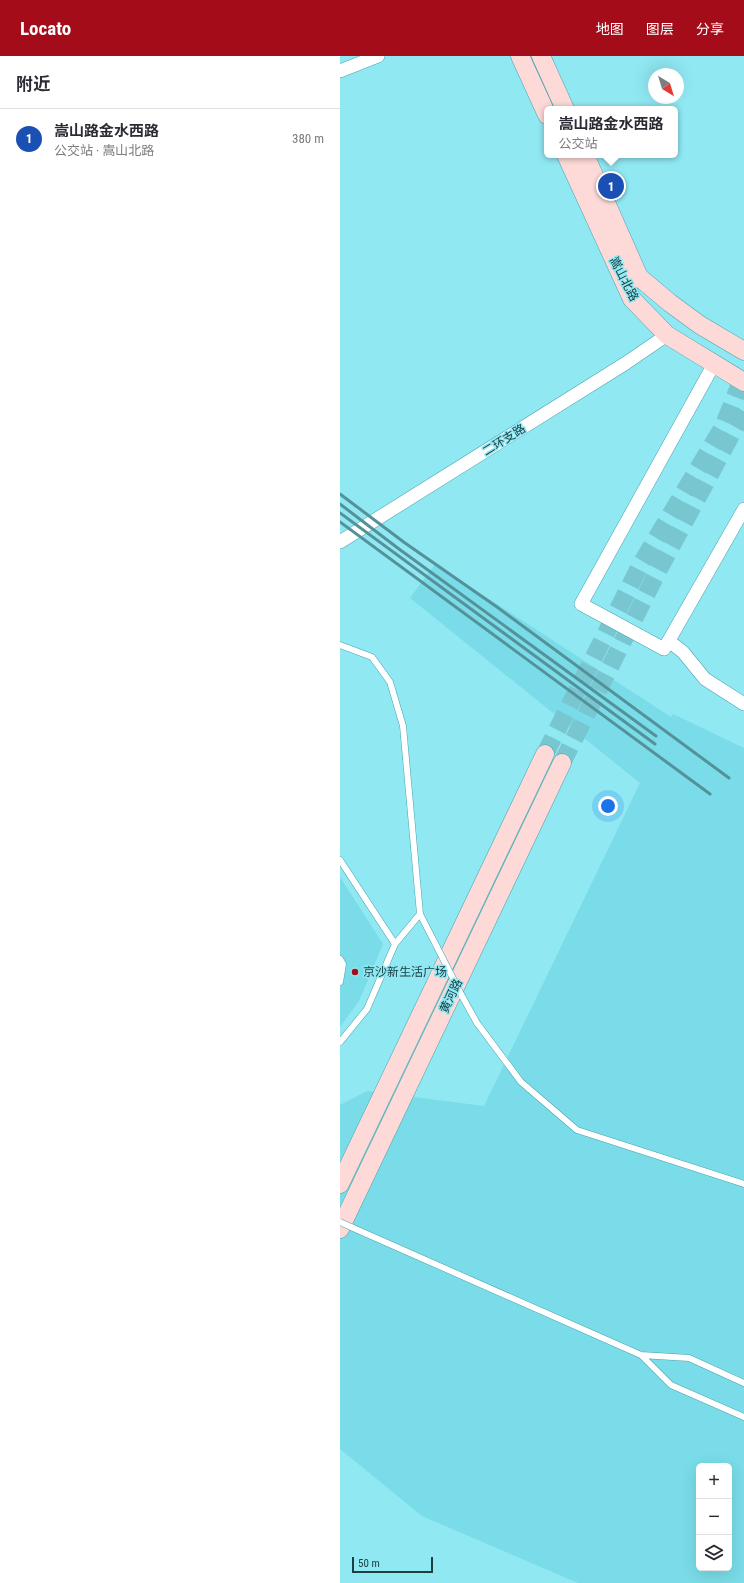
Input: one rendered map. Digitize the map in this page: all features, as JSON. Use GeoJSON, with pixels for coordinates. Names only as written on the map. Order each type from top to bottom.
{"type":"FeatureCollection","features":[{"type":"Feature","properties":{"kind":"main road"},"geometry":{"type":"LineString","coordinates":[[520,56],[544,108]]}},
{"type":"Feature","properties":{"kind":"main road"},"geometry":{"type":"LineString","coordinates":[[541,56],[564,106]]}},
{"type":"Feature","properties":{"kind":"main road","name":"嵩山北路"},"geometry":{"type":"LineString","coordinates":[[567,158],[632,299],[667,335],[744,382]]}},
{"type":"Feature","properties":{"kind":"main road","name":"嵩山北路"},"geometry":{"type":"LineString","coordinates":[[586,158],[639,277],[670,304],[700,325],[744,351]]}},
{"type":"Feature","properties":{"kind":"main road","name":"黄河路"},"geometry":{"type":"LineString","coordinates":[[340,1184],[546,754]]}},
{"type":"Feature","properties":{"kind":"main road","name":"黄河路"},"geometry":{"type":"LineString","coordinates":[[345,1228],[562,763]]}},
{"type":"Feature","properties":{"kind":"street"},"geometry":{"type":"LineString","coordinates":[[340,71],[378,56]]}},
{"type":"Feature","properties":{"kind":"street","name":"二环支路"},"geometry":{"type":"LineString","coordinates":[[340,542],[626,363],[667,335]]}},
{"type":"Feature","properties":{"kind":"street"},"geometry":{"type":"LineString","coordinates":[[714,364],[581,604],[664,649],[744,509]]}},
{"type":"Feature","properties":{"kind":"street"},"geometry":{"type":"LineString","coordinates":[[669,641],[683,652],[705,680],[744,704]]}},
{"type":"Feature","properties":{"kind":"lane"},"geometry":{"type":"LineString","coordinates":[[340,645],[372,657],[390,682],[403,726],[420,914],[477,1023],[521,1082],[577,1130],[744,1184]]}},
{"type":"Feature","properties":{"kind":"lane"},"geometry":{"type":"LineString","coordinates":[[340,860],[395,944]]}},
{"type":"Feature","properties":{"kind":"lane"},"geometry":{"type":"LineString","coordinates":[[340,1042],[367,1008],[395,944],[420,914]]}},
{"type":"Feature","properties":{"kind":"lane"},"geometry":{"type":"LineString","coordinates":[[340,959],[343,964],[340,982]]}},
{"type":"Feature","properties":{"kind":"lane"},"geometry":{"type":"LineString","coordinates":[[340,1222],[345,1228],[641,1355],[689,1358],[744,1383]]}},
{"type":"Feature","properties":{"kind":"lane"},"geometry":{"type":"LineString","coordinates":[[641,1355],[671,1385],[744,1417]]}},
{"type":"Feature","properties":{"kind":"shaded area"},"geometry":{"type":"Polygon","coordinates":[[[435,564],[671,717],[673,714],[744,748],[744,1583],[578,1583],[422,1516],[340,1449],[340,1105],[367,1091],[484,1106],[640,783],[410,598],[435,564]]]}},
{"type":"Feature","properties":{"kind":"shaded area","name":"京沙新生活广场"},"geometry":{"type":"Polygon","coordinates":[[[340,877],[383,944],[359,1001],[340,1027],[340,877]]]}},
{"type":"Feature","properties":{"kind":"tunnel"},"geometry":{"type":"LineString","coordinates":[[545,754],[641,564],[723,427],[744,374]]}},
{"type":"Feature","properties":{"kind":"tunnel"},"geometry":{"type":"LineString","coordinates":[[562,763],[657,573],[744,411]]}},
{"type":"Feature","properties":{"kind":"railway"},"geometry":{"type":"LineString","coordinates":[[340,494],[405,543],[497,607],[729,778]]}},
{"type":"Feature","properties":{"kind":"railway"},"geometry":{"type":"LineString","coordinates":[[340,504],[399,549],[656,736]]}},
{"type":"Feature","properties":{"kind":"railway"},"geometry":{"type":"LineString","coordinates":[[340,513],[655,744]]}},
{"type":"Feature","properties":{"kind":"railway"},"geometry":{"type":"LineString","coordinates":[[340,522],[710,794]]}},
{"type":"Feature","properties":{"kind":"place","name":"嵩山路金水西路"},"geometry":{"type":"Point","coordinates":[611,186]}},
{"type":"Feature","properties":{"kind":"place","name":"京沙新生活广场"},"geometry":{"type":"Point","coordinates":[355,972]}}]}
